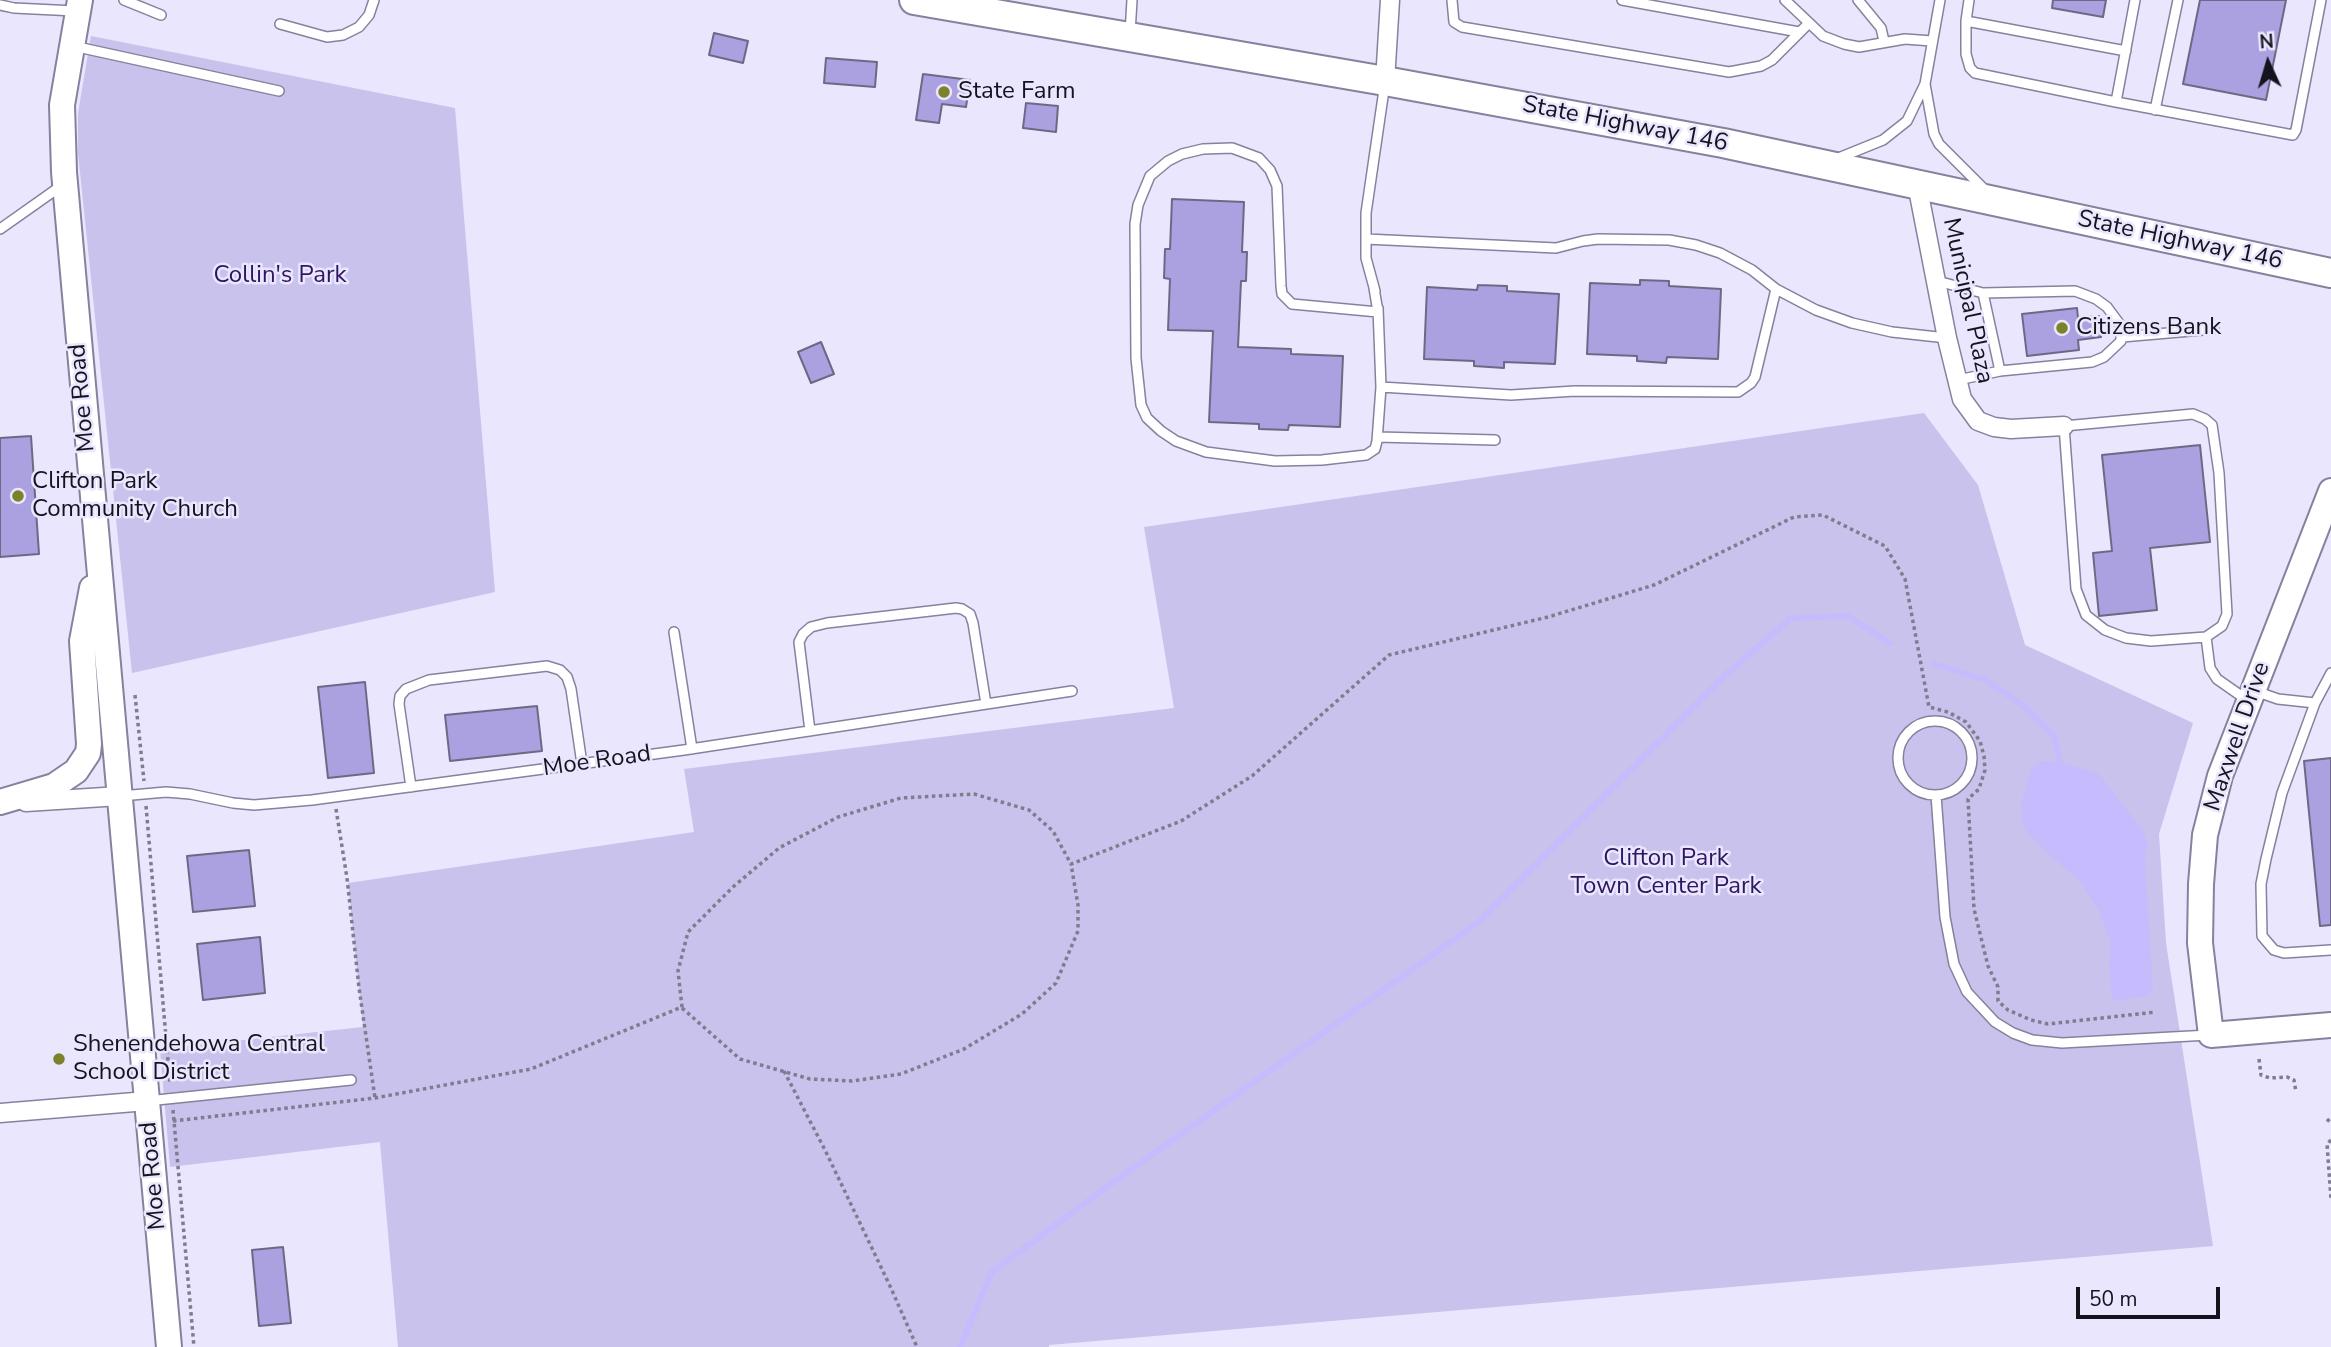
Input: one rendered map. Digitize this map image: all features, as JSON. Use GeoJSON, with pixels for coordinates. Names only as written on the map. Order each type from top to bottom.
{"type":"FeatureCollection","features":[{"type":"Feature","properties":{"kind":"main road","name":"State Highway 146"},"geometry":{"type":"LineString","coordinates":[[914,0],[1385,81],[1723,143],[2331,273]]}},
{"type":"Feature","properties":{"kind":"street"},"geometry":{"type":"LineString","coordinates":[[1385,81],[1390,0]]}},
{"type":"Feature","properties":{"kind":"street","name":"Moe Road"},"geometry":{"type":"LineString","coordinates":[[78,6],[62,105],[65,183],[98,560],[132,795],[147,1101],[169,1347]]}},
{"type":"Feature","properties":{"kind":"street","name":"Municipal Plaza"},"geometry":{"type":"LineString","coordinates":[[1917,184],[1947,338],[1962,399],[1978,421],[1994,427],[2011,429],[2064,426]]}},
{"type":"Feature","properties":{"kind":"street","name":"Maxwell Drive"},"geometry":{"type":"LineString","coordinates":[[2211,1035],[2200,943],[2201,884],[2206,835],[2220,776],[2331,491]]}},
{"type":"Feature","properties":{"kind":"street"},"geometry":{"type":"LineString","coordinates":[[0,803],[54,786],[76,771],[88,753],[82,641],[98,560]]}},
{"type":"Feature","properties":{"kind":"street"},"geometry":{"type":"LineString","coordinates":[[0,803],[132,795]]}},
{"type":"Feature","properties":{"kind":"street"},"geometry":{"type":"LineString","coordinates":[[2211,1035],[2331,1025]]}},
{"type":"Feature","properties":{"kind":"street"},"geometry":{"type":"LineString","coordinates":[[0,1113],[147,1101]]}},
{"type":"Feature","properties":{"kind":"lane"},"geometry":{"type":"LineString","coordinates":[[124,0],[161,15]]}},
{"type":"Feature","properties":{"kind":"lane"},"geometry":{"type":"LineString","coordinates":[[280,24],[327,37],[343,35],[359,27],[369,15],[374,0]]}},
{"type":"Feature","properties":{"kind":"lane"},"geometry":{"type":"LineString","coordinates":[[1129,37],[1132,0]]}},
{"type":"Feature","properties":{"kind":"lane"},"geometry":{"type":"LineString","coordinates":[[1452,0],[1454,22],[1462,27],[1729,72],[1761,66],[1772,60],[1808,23]]}},
{"type":"Feature","properties":{"kind":"lane"},"geometry":{"type":"LineString","coordinates":[[1622,0],[1799,32]]}},
{"type":"Feature","properties":{"kind":"lane"},"geometry":{"type":"LineString","coordinates":[[1785,0],[1823,36],[1844,44],[1859,47],[1905,39],[1932,41]]}},
{"type":"Feature","properties":{"kind":"lane"},"geometry":{"type":"LineString","coordinates":[[1858,0],[1881,28],[1884,41]]}},
{"type":"Feature","properties":{"kind":"lane"},"geometry":{"type":"LineString","coordinates":[[1822,164],[1893,134],[1906,121],[1925,84],[1940,0]]}},
{"type":"Feature","properties":{"kind":"lane"},"geometry":{"type":"LineString","coordinates":[[1969,0],[1966,54],[1970,68],[1975,73],[2116,103],[2293,135],[2321,0]]}},
{"type":"Feature","properties":{"kind":"lane"},"geometry":{"type":"LineString","coordinates":[[2116,103],[2135,0]]}},
{"type":"Feature","properties":{"kind":"lane"},"geometry":{"type":"LineString","coordinates":[[2155,110],[2178,0]]}},
{"type":"Feature","properties":{"kind":"lane"},"geometry":{"type":"LineString","coordinates":[[0,5],[14,8],[78,6]]}},
{"type":"Feature","properties":{"kind":"lane"},"geometry":{"type":"LineString","coordinates":[[1966,20],[2126,51]]}},
{"type":"Feature","properties":{"kind":"lane"},"geometry":{"type":"LineString","coordinates":[[72,46],[279,91]]}},
{"type":"Feature","properties":{"kind":"lane"},"geometry":{"type":"LineString","coordinates":[[1378,312],[1292,304],[1285,299],[1281,286],[1277,186],[1270,170],[1259,158],[1232,148],[1203,149],[1182,154],[1168,161],[1150,176],[1138,205],[1135,224],[1136,358],[1141,404],[1147,418],[1161,431],[1176,441],[1206,452],[1275,461],[1366,455],[1375,449],[1381,387],[1378,312],[1366,258],[1366,213],[1385,81]]}},
{"type":"Feature","properties":{"kind":"lane"},"geometry":{"type":"LineString","coordinates":[[1925,84],[1934,134],[1939,144],[1994,200]]}},
{"type":"Feature","properties":{"kind":"lane"},"geometry":{"type":"LineString","coordinates":[[0,229],[65,183]]}},
{"type":"Feature","properties":{"kind":"lane"},"geometry":{"type":"LineString","coordinates":[[1366,239],[1556,248],[1598,239],[1669,240],[1720,253],[1752,270],[1776,289],[1816,310],[1852,323],[1892,332],[1947,338]]}},
{"type":"Feature","properties":{"kind":"lane"},"geometry":{"type":"LineString","coordinates":[[1937,281],[1983,293],[2075,291],[2096,299],[2107,307],[2121,326],[2122,337]]}},
{"type":"Feature","properties":{"kind":"lane"},"geometry":{"type":"LineString","coordinates":[[1381,387],[1524,395],[1574,391],[1738,392],[1755,377],[1776,289]]}},
{"type":"Feature","properties":{"kind":"lane"},"geometry":{"type":"LineString","coordinates":[[1983,293],[2000,371]]}},
{"type":"Feature","properties":{"kind":"lane"},"geometry":{"type":"LineString","coordinates":[[1958,380],[2000,371],[2092,362],[2104,357],[2122,337],[2214,328]]}},
{"type":"Feature","properties":{"kind":"lane"},"geometry":{"type":"LineString","coordinates":[[2193,414],[2212,425],[2219,473],[2227,614],[2222,626],[2206,637],[2151,641],[2126,638],[2105,630],[2086,615],[2076,589],[2064,426],[2193,414]]}},
{"type":"Feature","properties":{"kind":"lane"},"geometry":{"type":"LineString","coordinates":[[1378,437],[1495,440]]}},
{"type":"Feature","properties":{"kind":"lane"},"geometry":{"type":"LineString","coordinates":[[810,731],[799,642],[811,627],[827,623],[962,609],[970,614],[973,623],[986,704]]}},
{"type":"Feature","properties":{"kind":"lane"},"geometry":{"type":"LineString","coordinates":[[674,632],[692,749]]}},
{"type":"Feature","properties":{"kind":"lane"},"geometry":{"type":"LineString","coordinates":[[2206,637],[2210,668],[2217,679],[2251,696],[2315,703]]}},
{"type":"Feature","properties":{"kind":"lane"},"geometry":{"type":"LineString","coordinates":[[411,787],[400,696],[406,689],[429,680],[547,666],[560,670],[571,689],[582,764]]}},
{"type":"Feature","properties":{"kind":"lane"},"geometry":{"type":"LineString","coordinates":[[2331,673],[2315,703],[2281,797],[2261,884],[2260,921],[2262,936],[2274,950],[2284,953],[2331,950]]}},
{"type":"Feature","properties":{"kind":"lane","name":"Moe Road"},"geometry":{"type":"LineString","coordinates":[[132,795],[190,794],[254,805],[333,797],[692,749],[1072,691]]}},
{"type":"Feature","properties":{"kind":"lane"},"geometry":{"type":"LineString","coordinates":[[1934,721],[1948,723],[1959,729],[1972,751],[1968,776],[1960,786],[1949,793],[1936,795],[1914,789],[1900,770],[1898,759],[1905,737],[1913,729],[1934,721]]}},
{"type":"Feature","properties":{"kind":"lane"},"geometry":{"type":"LineString","coordinates":[[1936,795],[1945,917],[1954,964],[1967,992],[1995,1022],[2032,1040],[2062,1043],[2211,1035]]}},
{"type":"Feature","properties":{"kind":"lane"},"geometry":{"type":"LineString","coordinates":[[147,1101],[351,1080]]}},
{"type":"Feature","properties":{"kind":"path"},"geometry":{"type":"LineString","coordinates":[[1071,864],[1181,821],[1252,776],[1389,655],[1548,617],[1654,585],[1794,517],[1822,515],[1885,546],[1905,579],[1929,708],[1948,712],[1966,722],[1980,741],[1984,770],[1979,789],[1968,799],[1974,909],[1988,966],[1998,987],[1998,1001],[2008,1010],[2048,1024],[2156,1012]]}},
{"type":"Feature","properties":{"kind":"path"},"geometry":{"type":"LineString","coordinates":[[134,687],[132,795],[172,1098],[194,1347]]}},
{"type":"Feature","properties":{"kind":"path"},"geometry":{"type":"LineString","coordinates":[[974,794],[1029,810],[1053,831],[1071,864],[1078,905],[1078,931],[1056,983],[1023,1014],[964,1049],[901,1074],[852,1081],[810,1079],[740,1059],[682,1007],[678,971],[688,932],[733,887],[779,848],[838,817],[901,798],[974,794]]}},
{"type":"Feature","properties":{"kind":"path"},"geometry":{"type":"LineString","coordinates":[[333,797],[347,878],[375,1098]]}},
{"type":"Feature","properties":{"kind":"path"},"geometry":{"type":"LineString","coordinates":[[173,1121],[375,1098],[531,1069],[682,1007]]}},
{"type":"Feature","properties":{"kind":"path"},"geometry":{"type":"LineString","coordinates":[[2259,1059],[2262,1075],[2294,1080],[2297,1092]]}},
{"type":"Feature","properties":{"kind":"path"},"geometry":{"type":"LineString","coordinates":[[784,1072],[891,1286],[917,1347]]}},
{"type":"Feature","properties":{"kind":"path"},"geometry":{"type":"LineString","coordinates":[[2331,1140],[2327,1144],[2331,1199]]}},
{"type":"Feature","properties":{"kind":"green space","name":"Collin's Park"},"geometry":{"type":"Polygon","coordinates":[[[91,36],[455,108],[495,592],[132,673],[78,153],[78,113],[91,36]]]}},
{"type":"Feature","properties":{"kind":"green space","name":"Clifton Park Town Center Park"},"geometry":{"type":"Polygon","coordinates":[[[1924,413],[1978,485],[2025,645],[2193,723],[2159,834],[2166,943],[2213,1246],[1049,1347],[398,1347],[380,1142],[170,1167],[160,1049],[363,1027],[348,883],[694,832],[684,769],[1174,708],[1144,527],[1924,413]]]}},
{"type":"Feature","properties":{"kind":"shaded area"},"geometry":{"type":"Polygon","coordinates":[[[2042,761],[2060,762],[2099,774],[2142,829],[2147,841],[2145,863],[2153,989],[2148,996],[2112,1001],[2109,964],[2111,943],[2099,911],[2082,884],[2031,837],[2023,826],[2021,805],[2031,769],[2042,761]]]}},
{"type":"Feature","properties":{"kind":"building"},"geometry":{"type":"Polygon","coordinates":[[[2053,0],[2106,0],[2103,17],[2052,8],[2053,0]]]}},
{"type":"Feature","properties":{"kind":"building"},"geometry":{"type":"Polygon","coordinates":[[[2200,0],[2286,0],[2266,100],[2183,84],[2200,0]]]}},
{"type":"Feature","properties":{"kind":"building"},"geometry":{"type":"Polygon","coordinates":[[[714,33],[748,41],[743,63],[709,55],[714,33]]]}},
{"type":"Feature","properties":{"kind":"building"},"geometry":{"type":"Polygon","coordinates":[[[826,58],[877,62],[875,87],[824,83],[826,58]]]}},
{"type":"Feature","properties":{"kind":"building","name":"State Farm"},"geometry":{"type":"Polygon","coordinates":[[[923,74],[970,80],[966,107],[942,104],[939,123],[916,120],[923,74]]]}},
{"type":"Feature","properties":{"kind":"building"},"geometry":{"type":"Polygon","coordinates":[[[1026,103],[1058,106],[1056,132],[1023,128],[1026,103]]]}},
{"type":"Feature","properties":{"kind":"building"},"geometry":{"type":"Polygon","coordinates":[[[1172,199],[1244,202],[1242,252],[1247,252],[1246,281],[1241,281],[1238,347],[1291,349],[1291,354],[1343,356],[1340,427],[1289,425],[1288,430],[1259,429],[1259,424],[1209,422],[1213,331],[1168,330],[1170,279],[1164,278],[1165,249],[1170,249],[1172,199]]]}},
{"type":"Feature","properties":{"kind":"building"},"geometry":{"type":"Polygon","coordinates":[[[1640,280],[1669,281],[1669,286],[1721,289],[1718,359],[1667,357],[1666,363],[1637,361],[1637,356],[1587,354],[1590,283],[1640,285],[1640,280]]]}},
{"type":"Feature","properties":{"kind":"building"},"geometry":{"type":"Polygon","coordinates":[[[1478,285],[1507,286],[1507,291],[1559,294],[1555,364],[1504,362],[1504,368],[1474,366],[1474,361],[1424,359],[1427,287],[1477,290],[1478,285]]]}},
{"type":"Feature","properties":{"kind":"building","name":"Citizens Bank"},"geometry":{"type":"Polygon","coordinates":[[[2077,308],[2078,318],[2099,316],[2101,337],[2078,340],[2079,350],[2027,356],[2022,314],[2077,308]]]}},
{"type":"Feature","properties":{"kind":"building"},"geometry":{"type":"Polygon","coordinates":[[[821,342],[834,374],[811,383],[798,352],[821,342]]]}},
{"type":"Feature","properties":{"kind":"building","name":"Clifton Park Community Church"},"geometry":{"type":"Polygon","coordinates":[[[31,436],[39,554],[0,557],[0,438],[31,436]]]}},
{"type":"Feature","properties":{"kind":"building"},"geometry":{"type":"Polygon","coordinates":[[[2200,445],[2210,542],[2150,548],[2157,610],[2099,616],[2093,553],[2112,551],[2102,455],[2200,445]]]}},
{"type":"Feature","properties":{"kind":"building"},"geometry":{"type":"Polygon","coordinates":[[[365,682],[374,773],[328,778],[318,687],[365,682]]]}},
{"type":"Feature","properties":{"kind":"building"},"geometry":{"type":"Polygon","coordinates":[[[537,706],[542,751],[450,761],[445,715],[537,706]]]}},
{"type":"Feature","properties":{"kind":"building"},"geometry":{"type":"Polygon","coordinates":[[[2331,758],[2331,925],[2320,926],[2304,761],[2331,758]]]}},
{"type":"Feature","properties":{"kind":"building"},"geometry":{"type":"Polygon","coordinates":[[[249,850],[255,906],[193,912],[187,856],[249,850]]]}},
{"type":"Feature","properties":{"kind":"building"},"geometry":{"type":"Polygon","coordinates":[[[260,937],[265,993],[203,1000],[197,944],[260,937]]]}},
{"type":"Feature","properties":{"kind":"building"},"geometry":{"type":"Polygon","coordinates":[[[283,1247],[291,1323],[259,1326],[252,1250],[283,1247]]]}},
{"type":"Feature","properties":{"kind":"waterway"},"geometry":{"type":"LineString","coordinates":[[960,1347],[992,1272],[1480,921],[1731,670],[1791,618],[1848,616],[1890,643]]}},
{"type":"Feature","properties":{"kind":"waterway"},"geometry":{"type":"LineString","coordinates":[[1934,664],[1986,680],[2025,707],[2054,736],[2060,762]]}},
{"type":"Feature","properties":{"kind":"place","name":"State Farm"},"geometry":{"type":"Point","coordinates":[944,92]}},
{"type":"Feature","properties":{"kind":"place","name":"Citizens Bank"},"geometry":{"type":"Point","coordinates":[2062,328]}},
{"type":"Feature","properties":{"kind":"place","name":"Clifton Park Community Church"},"geometry":{"type":"Point","coordinates":[18,496]}},
{"type":"Feature","properties":{"kind":"place","name":"Shenendehowa Central School District"},"geometry":{"type":"Point","coordinates":[59,1059]}}]}
